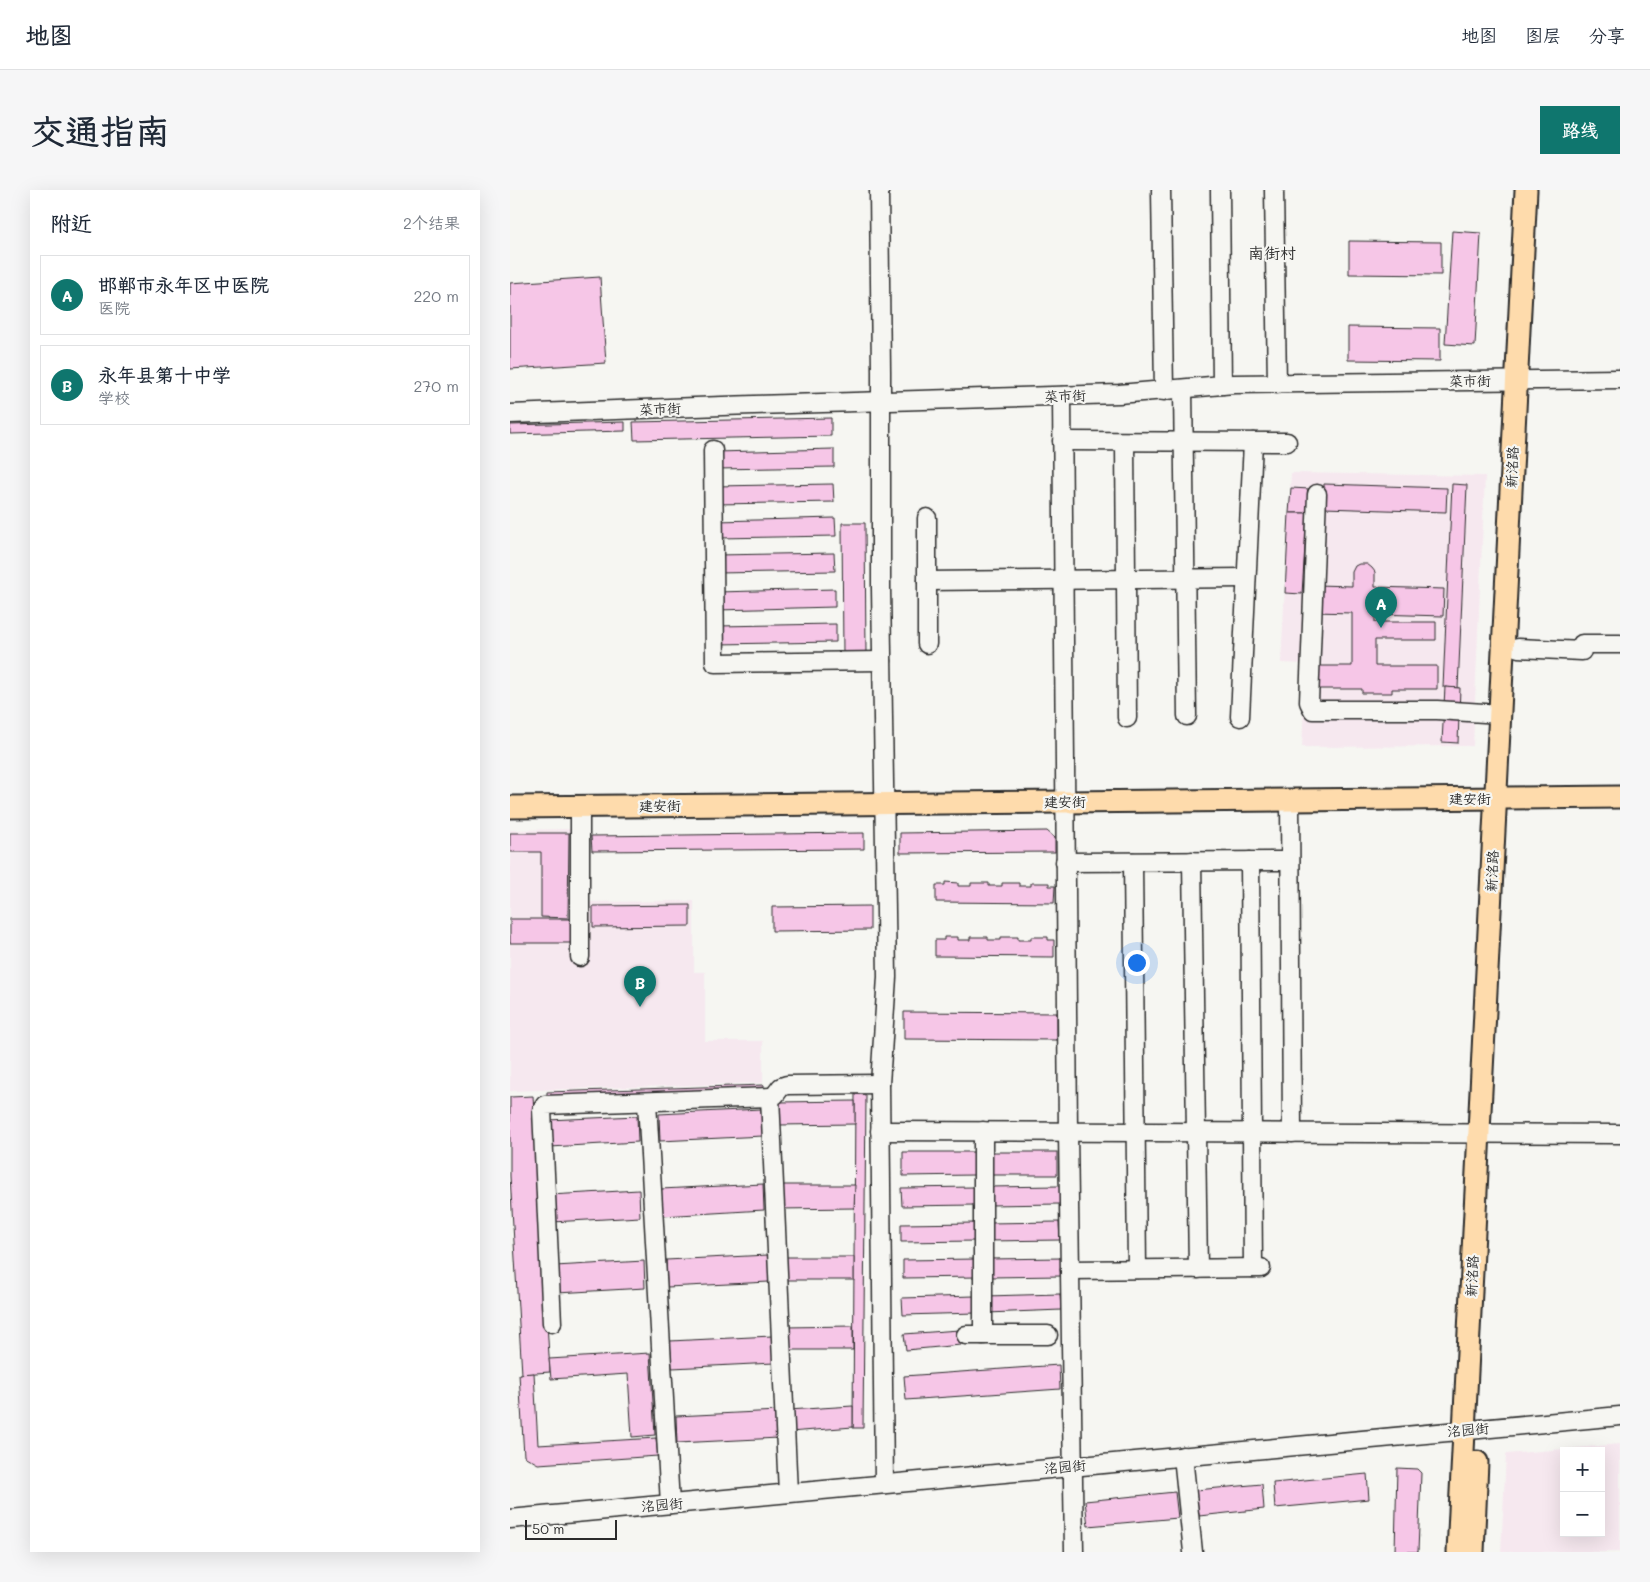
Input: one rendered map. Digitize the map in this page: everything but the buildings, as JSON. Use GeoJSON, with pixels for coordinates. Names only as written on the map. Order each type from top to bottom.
{"type":"FeatureCollection","features":[{"type":"Feature","properties":{"kind":"main road","name":"新洺路"},"geometry":{"type":"LineString","coordinates":[[1458,1552],[1471,1430],[1503,798],[1518,648],[1526,190]]}},
{"type":"Feature","properties":{"kind":"main road","name":"新洺路"},"geometry":{"type":"LineString","coordinates":[[1503,798],[1500,714],[1540,190]]}},
{"type":"Feature","properties":{"kind":"main road","name":"建安街"},"geometry":{"type":"LineString","coordinates":[[510,808],[1620,797]]}},
{"type":"Feature","properties":{"kind":"main road","name":"新洺路"},"geometry":{"type":"LineString","coordinates":[[1471,1430],[1474,1552]]}},
{"type":"Feature","properties":{"kind":"street"},"geometry":{"type":"LineString","coordinates":[[879,190],[882,661],[887,977],[880,1084],[884,1484]]}},
{"type":"Feature","properties":{"kind":"street"},"geometry":{"type":"LineString","coordinates":[[1161,190],[1164,390]]}},
{"type":"Feature","properties":{"kind":"street"},"geometry":{"type":"LineString","coordinates":[[1220,190],[1222,386]]}},
{"type":"Feature","properties":{"kind":"street"},"geometry":{"type":"LineString","coordinates":[[1274,190],[1277,384]]}},
{"type":"Feature","properties":{"kind":"street","name":"菜市街"},"geometry":{"type":"LineString","coordinates":[[510,414],[1119,394],[1277,384],[1620,379]]}},
{"type":"Feature","properties":{"kind":"street"},"geometry":{"type":"LineString","coordinates":[[1183,389],[1187,716]]}},
{"type":"Feature","properties":{"kind":"street"},"geometry":{"type":"LineString","coordinates":[[1062,396],[1065,862],[1074,1552]]}},
{"type":"Feature","properties":{"kind":"street"},"geometry":{"type":"LineString","coordinates":[[1062,441],[1287,442]]}},
{"type":"Feature","properties":{"kind":"street"},"geometry":{"type":"LineString","coordinates":[[1125,442],[1127,718]]}},
{"type":"Feature","properties":{"kind":"street"},"geometry":{"type":"LineString","coordinates":[[1240,717],[1253,442]]}},
{"type":"Feature","properties":{"kind":"street"},"geometry":{"type":"LineString","coordinates":[[712,450],[715,663],[882,661]]}},
{"type":"Feature","properties":{"kind":"street"},"geometry":{"type":"LineString","coordinates":[[1317,494],[1309,702],[1313,710],[1437,710],[1500,714]]}},
{"type":"Feature","properties":{"kind":"street"},"geometry":{"type":"LineString","coordinates":[[927,518],[928,644]]}},
{"type":"Feature","properties":{"kind":"street"},"geometry":{"type":"LineString","coordinates":[[927,581],[1246,578]]}},
{"type":"Feature","properties":{"kind":"street"},"geometry":{"type":"LineString","coordinates":[[1518,648],[1582,651],[1582,644],[1620,644]]}},
{"type":"Feature","properties":{"kind":"street"},"geometry":{"type":"LineString","coordinates":[[1290,800],[1292,1133]]}},
{"type":"Feature","properties":{"kind":"street"},"geometry":{"type":"LineString","coordinates":[[580,807],[580,957]]}},
{"type":"Feature","properties":{"kind":"street"},"geometry":{"type":"LineString","coordinates":[[1070,1270],[1257,1268],[1252,1133],[1250,861]]}},
{"type":"Feature","properties":{"kind":"street"},"geometry":{"type":"LineString","coordinates":[[1065,862],[1290,861]]}},
{"type":"Feature","properties":{"kind":"street"},"geometry":{"type":"LineString","coordinates":[[1133,862],[1137,1269]]}},
{"type":"Feature","properties":{"kind":"street"},"geometry":{"type":"LineString","coordinates":[[1192,862],[1198,1268]]}},
{"type":"Feature","properties":{"kind":"street"},"geometry":{"type":"LineString","coordinates":[[552,1323],[542,1110],[545,1105],[770,1097],[775,1095],[781,1086],[788,1085],[880,1084]]}},
{"type":"Feature","properties":{"kind":"street"},"geometry":{"type":"LineString","coordinates":[[770,1097],[788,1493]]}},
{"type":"Feature","properties":{"kind":"street"},"geometry":{"type":"LineString","coordinates":[[647,1102],[670,1504]]}},
{"type":"Feature","properties":{"kind":"street"},"geometry":{"type":"LineString","coordinates":[[880,1131],[1620,1134]]}},
{"type":"Feature","properties":{"kind":"street"},"geometry":{"type":"LineString","coordinates":[[983,1131],[974,1335],[1048,1335]]}},
{"type":"Feature","properties":{"kind":"street","name":"洺园街"},"geometry":{"type":"LineString","coordinates":[[510,1519],[1620,1416]]}},
{"type":"Feature","properties":{"kind":"street"},"geometry":{"type":"LineString","coordinates":[[1183,1456],[1193,1552]]}},
{"type":"Feature","properties":{"kind":"shaded area"},"geometry":{"type":"Polygon","coordinates":[[[1291,473],[1485,476],[1473,746],[1302,747],[1306,664],[1281,663],[1291,473]]]}},
{"type":"Feature","properties":{"kind":"shaded area"},"geometry":{"type":"Polygon","coordinates":[[[575,829],[576,902],[694,901],[694,972],[705,972],[705,1041],[763,1041],[763,1083],[510,1091],[510,830],[575,829]]]}},
{"type":"Feature","properties":{"kind":"shaded area"},"geometry":{"type":"Polygon","coordinates":[[[1620,1444],[1620,1552],[1501,1552],[1506,1454],[1560,1449],[1560,1537],[1605,1537],[1605,1447],[1586,1447],[1620,1444]]]}},
{"type":"Feature","properties":{"kind":"place","name":"邯郸市永年区中医院"},"geometry":{"type":"Point","coordinates":[1381,628]}},
{"type":"Feature","properties":{"kind":"place","name":"永年县第十中学"},"geometry":{"type":"Point","coordinates":[640,1007]}},
{"type":"Feature","properties":{"kind":"district","name":"南街村"},"geometry":{"type":"Point","coordinates":[1272,253]}}]}
